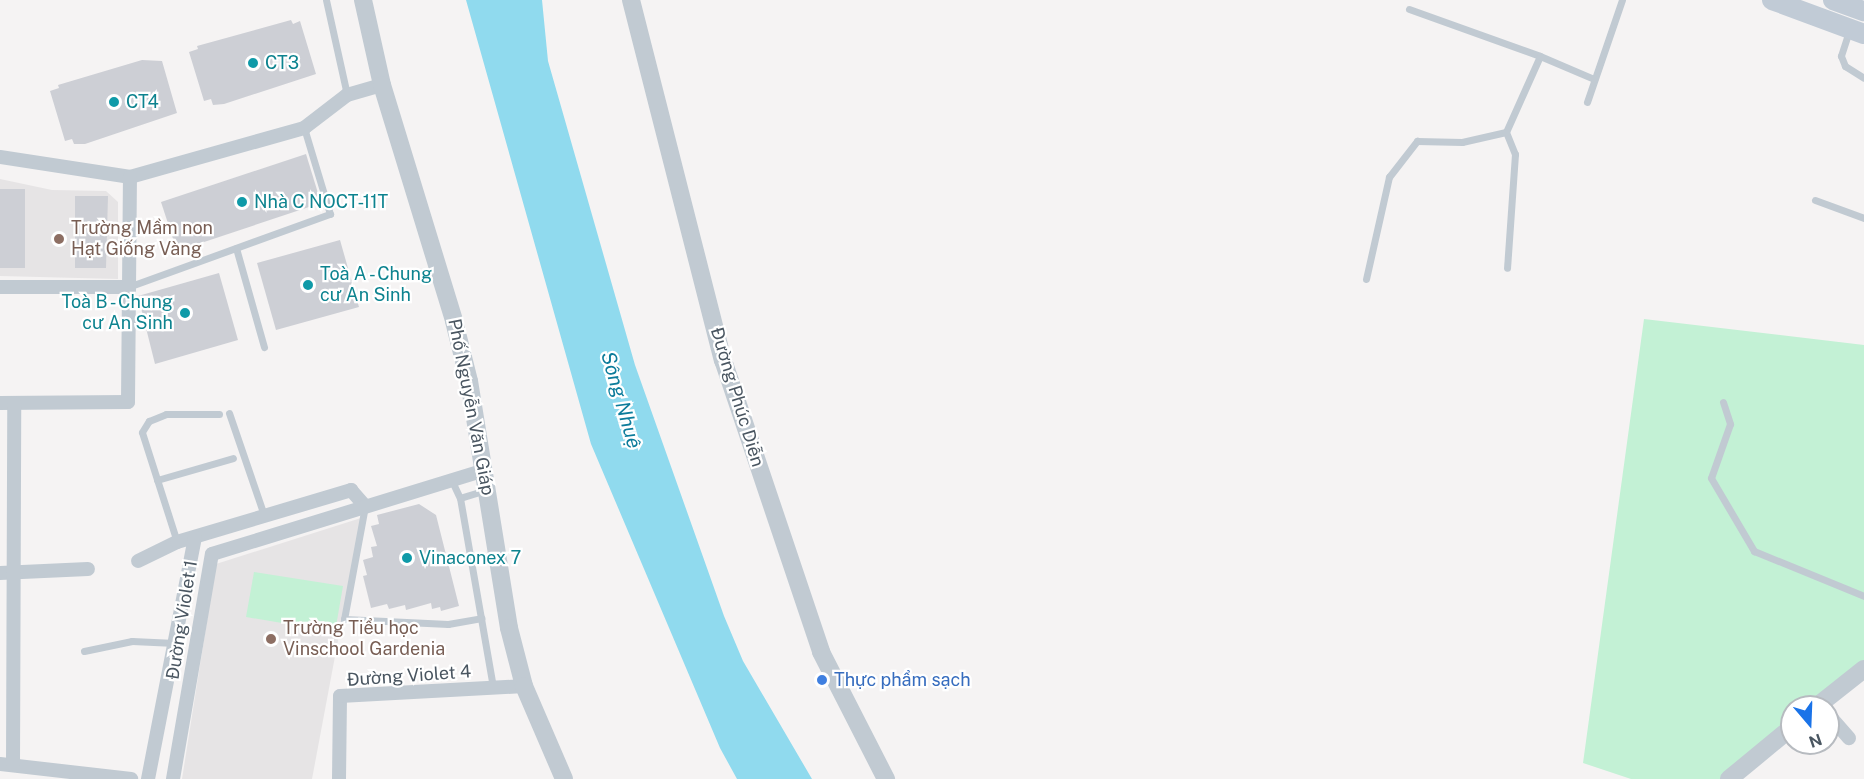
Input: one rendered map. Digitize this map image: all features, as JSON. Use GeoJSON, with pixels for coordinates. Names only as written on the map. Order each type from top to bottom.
{"type":"FeatureCollection","features":[{"type":"Feature","properties":{"kind":"main road"},"geometry":{"type":"LineString","coordinates":[[1772,0],[1857,31]]}},
{"type":"Feature","properties":{"kind":"main road"},"geometry":{"type":"LineString","coordinates":[[1833,0],[1864,11]]}},
{"type":"Feature","properties":{"kind":"street","name":"Phố Nguyễn Văn Giáp"},"geometry":{"type":"LineString","coordinates":[[363,0],[382,85],[454,321],[485,470],[509,628],[524,686],[564,779]]}},
{"type":"Feature","properties":{"kind":"street","name":"Đường Phúc Diễn"},"geometry":{"type":"LineString","coordinates":[[631,0],[723,360],[821,652],[886,779]]}},
{"type":"Feature","properties":{"kind":"street"},"geometry":{"type":"LineString","coordinates":[[0,157],[130,177],[304,128],[347,95],[382,85]]}},
{"type":"Feature","properties":{"kind":"street"},"geometry":{"type":"LineString","coordinates":[[130,177],[129,402],[7,403],[15,573],[6,764],[131,779]]}},
{"type":"Feature","properties":{"kind":"street"},"geometry":{"type":"LineString","coordinates":[[0,287],[128,287]]}},
{"type":"Feature","properties":{"kind":"street"},"geometry":{"type":"LineString","coordinates":[[138,561],[177,542],[265,518],[351,490],[365,506],[485,470]]}},
{"type":"Feature","properties":{"kind":"street","name":"Đường Violet 1"},"geometry":{"type":"LineString","coordinates":[[173,779],[212,554],[365,506]]}},
{"type":"Feature","properties":{"kind":"street"},"geometry":{"type":"LineString","coordinates":[[148,779],[195,538]]}},
{"type":"Feature","properties":{"kind":"street"},"geometry":{"type":"LineString","coordinates":[[0,573],[88,569]]}},
{"type":"Feature","properties":{"kind":"street"},"geometry":{"type":"LineString","coordinates":[[1835,695],[1864,669]]}},
{"type":"Feature","properties":{"kind":"street","name":"Đường Violet 4"},"geometry":{"type":"LineString","coordinates":[[339,779],[340,696],[524,686]]}},
{"type":"Feature","properties":{"kind":"street"},"geometry":{"type":"LineString","coordinates":[[1840,728],[1849,738]]}},
{"type":"Feature","properties":{"kind":"street"},"geometry":{"type":"LineString","coordinates":[[1729,779],[1780,737]]}},
{"type":"Feature","properties":{"kind":"lane"},"geometry":{"type":"LineString","coordinates":[[326,0],[347,95]]}},
{"type":"Feature","properties":{"kind":"lane"},"geometry":{"type":"LineString","coordinates":[[1587,102],[1622,0]]}},
{"type":"Feature","properties":{"kind":"lane"},"geometry":{"type":"LineString","coordinates":[[1409,9],[1540,56],[1594,79]]}},
{"type":"Feature","properties":{"kind":"lane"},"geometry":{"type":"LineString","coordinates":[[1857,31],[1841,56],[1845,66],[1864,78]]}},
{"type":"Feature","properties":{"kind":"lane"},"geometry":{"type":"LineString","coordinates":[[1507,268],[1515,154],[1506,132],[1540,56]]}},
{"type":"Feature","properties":{"kind":"lane"},"geometry":{"type":"LineString","coordinates":[[128,287],[330,214],[304,128]]}},
{"type":"Feature","properties":{"kind":"lane"},"geometry":{"type":"LineString","coordinates":[[1366,279],[1389,177],[1417,141],[1462,142],[1506,132]]}},
{"type":"Feature","properties":{"kind":"lane"},"geometry":{"type":"LineString","coordinates":[[1815,200],[1864,218]]}},
{"type":"Feature","properties":{"kind":"lane"},"geometry":{"type":"LineString","coordinates":[[236,248],[264,347]]}},
{"type":"Feature","properties":{"kind":"lane"},"geometry":{"type":"LineString","coordinates":[[1723,402],[1730,424],[1711,478],[1756,554],[1864,596]]}},
{"type":"Feature","properties":{"kind":"lane"},"geometry":{"type":"LineString","coordinates":[[229,413],[265,518]]}},
{"type":"Feature","properties":{"kind":"lane"},"geometry":{"type":"LineString","coordinates":[[177,542],[142,432],[144,425],[166,414],[219,414]]}},
{"type":"Feature","properties":{"kind":"lane"},"geometry":{"type":"LineString","coordinates":[[157,480],[233,458]]}},
{"type":"Feature","properties":{"kind":"lane"},"geometry":{"type":"LineString","coordinates":[[452,479],[460,498],[493,688]]}},
{"type":"Feature","properties":{"kind":"lane"},"geometry":{"type":"LineString","coordinates":[[460,498],[488,490]]}},
{"type":"Feature","properties":{"kind":"lane"},"geometry":{"type":"LineString","coordinates":[[365,506],[344,618],[448,624],[481,618]]}},
{"type":"Feature","properties":{"kind":"lane"},"geometry":{"type":"LineString","coordinates":[[84,651],[132,641],[175,643]]}},
{"type":"Feature","properties":{"kind":"shaded area","name":"Trường Mầm non Hạt Giống Vàng"},"geometry":{"type":"Polygon","coordinates":[[[0,179],[52,190],[106,191],[118,202],[118,279],[0,276],[0,179]]]}},
{"type":"Feature","properties":{"kind":"shaded area","name":"Trường Tiểu học Vinschool Gardenia"},"geometry":{"type":"Polygon","coordinates":[[[361,518],[312,779],[182,779],[216,564],[361,518]]]}},
{"type":"Feature","properties":{"kind":"green space"},"geometry":{"type":"Polygon","coordinates":[[[1644,319],[1864,345],[1864,669],[1832,695],[1780,695],[1780,738],[1729,779],[1631,779],[1583,763],[1644,319]]]}},
{"type":"Feature","properties":{"kind":"green space"},"geometry":{"type":"Polygon","coordinates":[[[254,572],[343,586],[335,632],[246,617],[254,572]]]}},
{"type":"Feature","properties":{"kind":"water","name":"Sông Nhuệ"},"geometry":{"type":"Polygon","coordinates":[[[466,0],[542,0],[548,61],[635,365],[724,616],[743,661],[812,779],[737,779],[720,748],[591,444],[466,0]]]}},
{"type":"Feature","properties":{"kind":"building","name":"CT3"},"geometry":{"type":"Polygon","coordinates":[[[291,20],[293,24],[300,21],[316,74],[224,104],[213,105],[211,99],[204,101],[189,52],[198,49],[197,46],[291,20]]]}},
{"type":"Feature","properties":{"kind":"building","name":"CT4"},"geometry":{"type":"Polygon","coordinates":[[[142,60],[162,61],[177,113],[85,144],[74,144],[72,139],[65,141],[50,91],[59,88],[58,85],[142,60]]]}},
{"type":"Feature","properties":{"kind":"building","name":"Nhà C NOCT-11T"},"geometry":{"type":"Polygon","coordinates":[[[306,154],[321,203],[177,251],[161,202],[306,154]]]}},
{"type":"Feature","properties":{"kind":"building"},"geometry":{"type":"Polygon","coordinates":[[[0,189],[25,189],[25,268],[0,268],[0,189]]]}},
{"type":"Feature","properties":{"kind":"building"},"geometry":{"type":"Polygon","coordinates":[[[75,196],[108,196],[106,268],[75,268],[75,196]]]}},
{"type":"Feature","properties":{"kind":"building","name":"Toà A - Chung cư An Sinh"},"geometry":{"type":"Polygon","coordinates":[[[340,240],[359,307],[276,330],[257,263],[340,240]]]}},
{"type":"Feature","properties":{"kind":"building","name":"Toà B - Chung cư An Sinh"},"geometry":{"type":"Polygon","coordinates":[[[219,273],[238,340],[155,364],[138,296],[219,273]]]}},
{"type":"Feature","properties":{"kind":"building","name":"Vinaconex 7"},"geometry":{"type":"Polygon","coordinates":[[[419,504],[436,515],[459,606],[441,611],[440,607],[432,609],[431,603],[406,610],[405,605],[389,609],[387,604],[371,608],[363,576],[367,575],[363,560],[373,557],[371,547],[377,546],[371,526],[379,524],[377,515],[419,504]]]}},
{"type":"Feature","properties":{"kind":"place","name":"CT3"},"geometry":{"type":"Point","coordinates":[253,63]}},
{"type":"Feature","properties":{"kind":"place","name":"CT4"},"geometry":{"type":"Point","coordinates":[114,102]}},
{"type":"Feature","properties":{"kind":"place","name":"Nhà C NOCT-11T"},"geometry":{"type":"Point","coordinates":[242,202]}},
{"type":"Feature","properties":{"kind":"place","name":"Trường Mầm non Hạt Giống Vàng"},"geometry":{"type":"Point","coordinates":[59,239]}},
{"type":"Feature","properties":{"kind":"place","name":"Toà A - Chung cư An Sinh"},"geometry":{"type":"Point","coordinates":[308,285]}},
{"type":"Feature","properties":{"kind":"place","name":"Toà B - Chung cư An Sinh"},"geometry":{"type":"Point","coordinates":[185,313]}},
{"type":"Feature","properties":{"kind":"place","name":"Vinaconex 7"},"geometry":{"type":"Point","coordinates":[407,558]}},
{"type":"Feature","properties":{"kind":"place","name":"Trường Tiểu học Vinschool Gardenia"},"geometry":{"type":"Point","coordinates":[271,639]}},
{"type":"Feature","properties":{"kind":"place","name":"Thực phẩm sạch"},"geometry":{"type":"Point","coordinates":[822,680]}}]}
